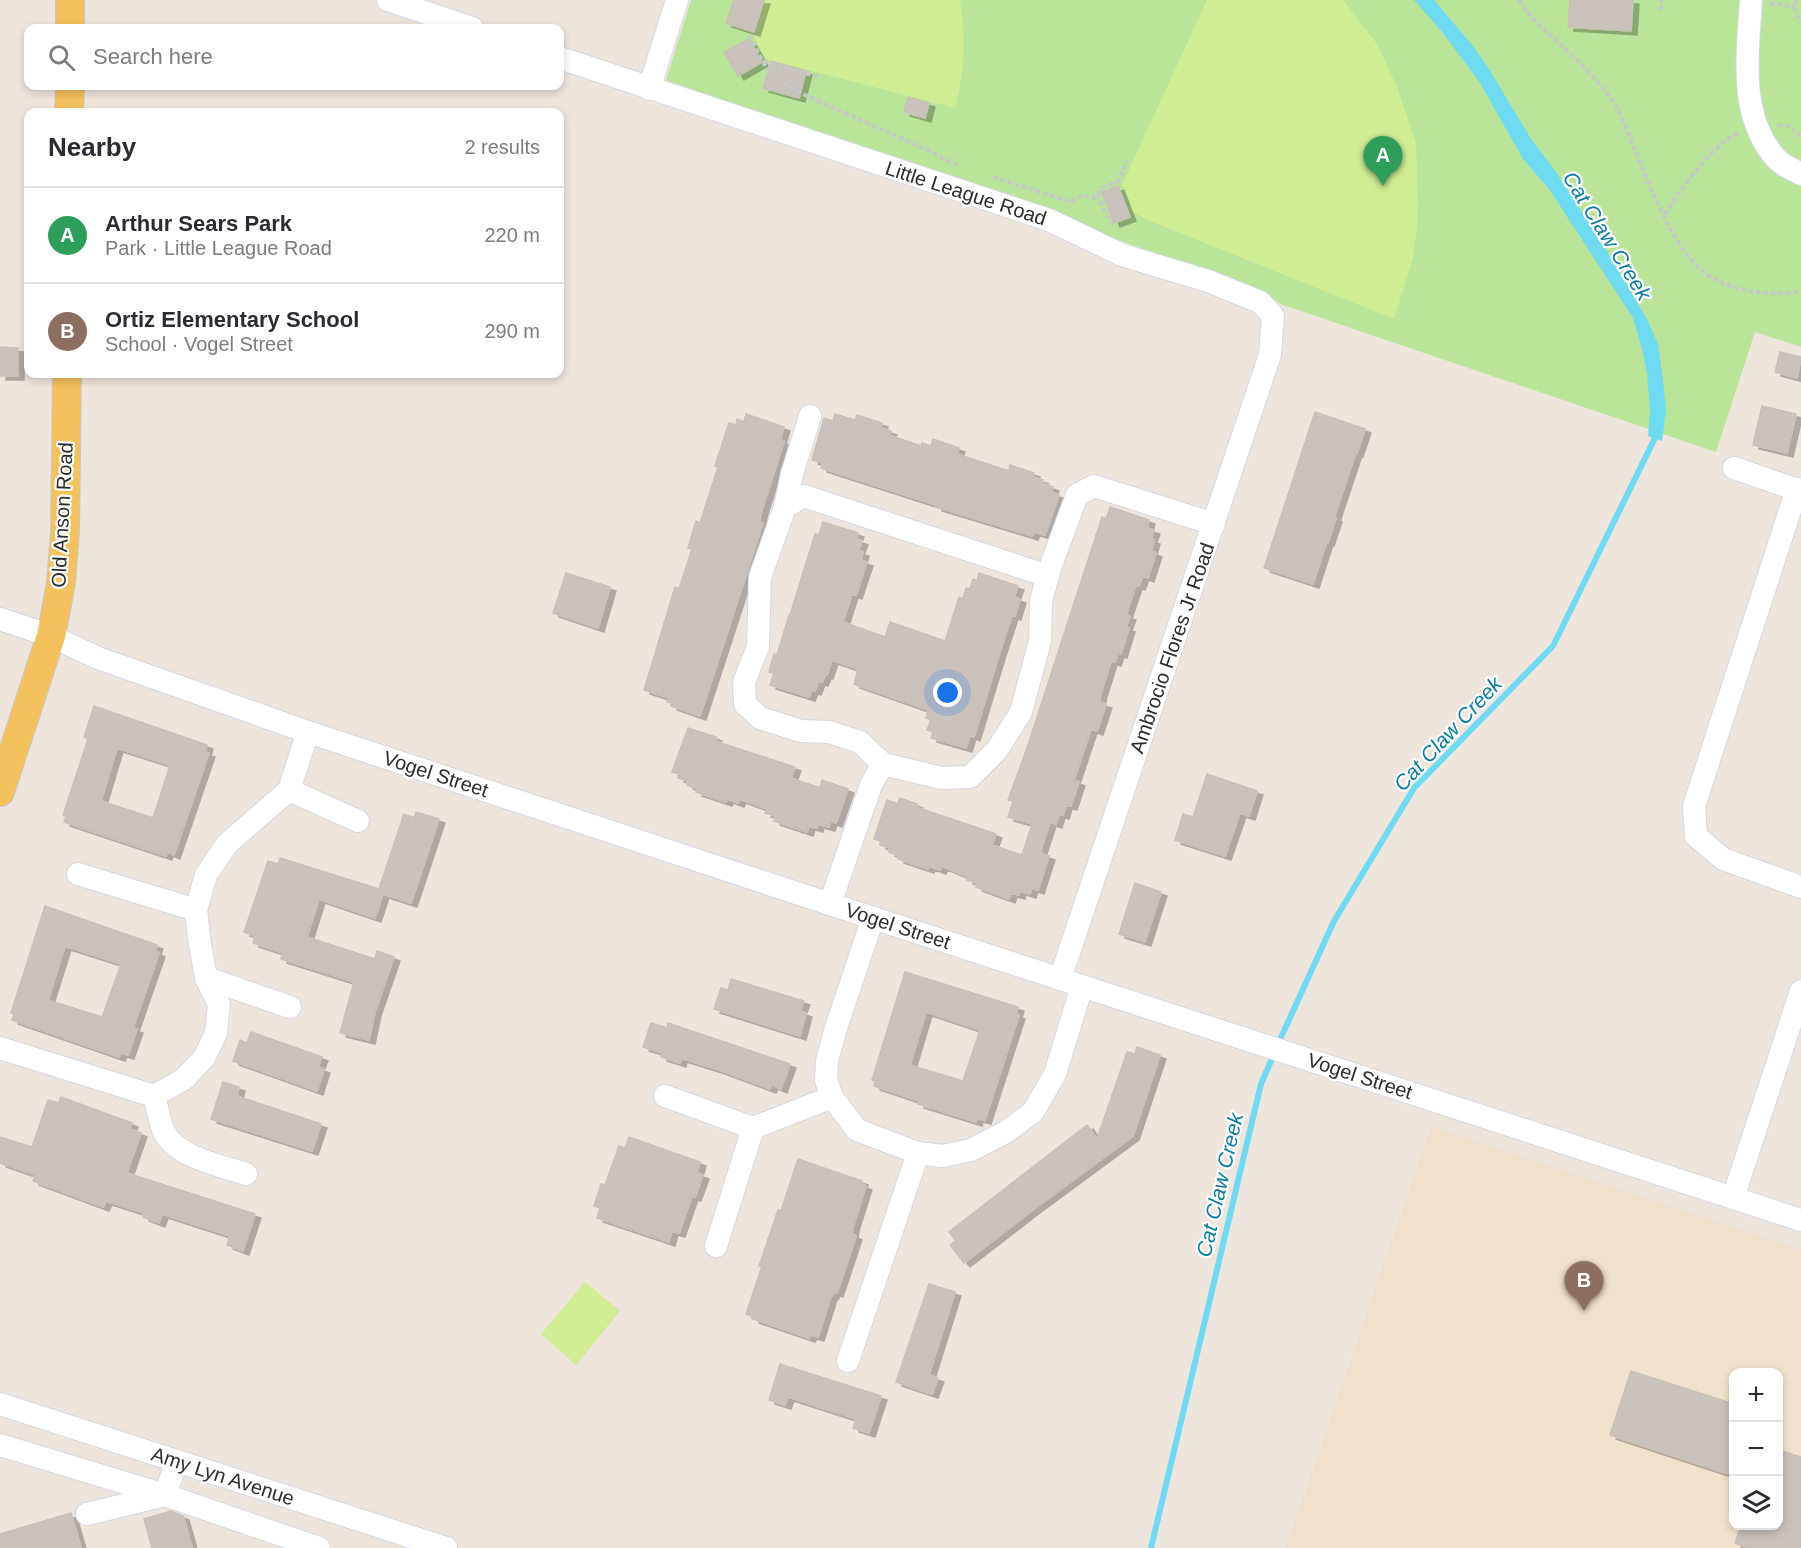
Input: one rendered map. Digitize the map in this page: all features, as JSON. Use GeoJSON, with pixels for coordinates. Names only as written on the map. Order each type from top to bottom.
{"type":"FeatureCollection","features":[{"type":"Feature","properties":{"kind":"main road"},"geometry":{"type":"LineString","coordinates":[[70,0],[70,24]]}},
{"type":"Feature","properties":{"kind":"main road"},"geometry":{"type":"LineString","coordinates":[[69,90],[69,108]]}},
{"type":"Feature","properties":{"kind":"main road","name":"Old Anson Road"},"geometry":{"type":"LineString","coordinates":[[0,792],[6,755],[51,636],[61,583],[65,532],[66,378]]}},
{"type":"Feature","properties":{"kind":"street"},"geometry":{"type":"LineString","coordinates":[[388,0],[460,24]]}},
{"type":"Feature","properties":{"kind":"street"},"geometry":{"type":"LineString","coordinates":[[649,89],[677,0]]}},
{"type":"Feature","properties":{"kind":"street"},"geometry":{"type":"LineString","coordinates":[[1751,0],[1747,70],[1750,105],[1762,136],[1774,157],[1801,174]]}},
{"type":"Feature","properties":{"kind":"street","name":"Little League Road"},"geometry":{"type":"LineString","coordinates":[[564,59],[1049,220],[1122,255],[1208,281],[1260,302],[1273,315]]}},
{"type":"Feature","properties":{"kind":"street","name":"Ambrocio Flores Jr Road"},"geometry":{"type":"LineString","coordinates":[[1060,978],[1270,355],[1273,315]]}},
{"type":"Feature","properties":{"kind":"street"},"geometry":{"type":"LineString","coordinates":[[810,416],[792,474],[785,507],[760,576],[758,647],[744,682],[745,704],[760,718],[801,731],[830,732],[860,742],[883,764],[942,778],[970,777],[998,750],[1021,712],[1040,641],[1041,601],[1077,495],[1094,486],[1214,524]]}},
{"type":"Feature","properties":{"kind":"street"},"geometry":{"type":"LineString","coordinates":[[1734,468],[1799,490],[1694,806],[1696,836],[1723,859],[1801,887]]}},
{"type":"Feature","properties":{"kind":"street"},"geometry":{"type":"LineString","coordinates":[[785,507],[804,496],[1048,576]]}},
{"type":"Feature","properties":{"kind":"street","name":"Vogel Street"},"geometry":{"type":"LineString","coordinates":[[0,619],[51,636],[98,658],[308,732],[1801,1220]]}},
{"type":"Feature","properties":{"kind":"street"},"geometry":{"type":"LineString","coordinates":[[0,1048],[154,1096],[184,1079],[204,1058],[216,1032],[219,1004],[206,978],[196,910],[206,875],[227,844],[289,790],[308,732]]}},
{"type":"Feature","properties":{"kind":"street"},"geometry":{"type":"LineString","coordinates":[[830,904],[871,785],[883,764]]}},
{"type":"Feature","properties":{"kind":"street"},"geometry":{"type":"LineString","coordinates":[[289,790],[358,821]]}},
{"type":"Feature","properties":{"kind":"street"},"geometry":{"type":"LineString","coordinates":[[78,874],[196,910]]}},
{"type":"Feature","properties":{"kind":"street"},"geometry":{"type":"LineString","coordinates":[[873,918],[835,1031],[827,1061],[826,1080],[832,1097],[857,1130],[918,1153],[943,1156],[971,1150],[1006,1132],[1033,1112],[1055,1074],[1082,986]]}},
{"type":"Feature","properties":{"kind":"street"},"geometry":{"type":"LineString","coordinates":[[206,978],[290,1007]]}},
{"type":"Feature","properties":{"kind":"street"},"geometry":{"type":"LineString","coordinates":[[1733,1198],[1801,991]]}},
{"type":"Feature","properties":{"kind":"street"},"geometry":{"type":"LineString","coordinates":[[154,1096],[164,1132],[173,1143],[185,1153],[246,1174]]}},
{"type":"Feature","properties":{"kind":"street"},"geometry":{"type":"LineString","coordinates":[[664,1096],[753,1128],[832,1097]]}},
{"type":"Feature","properties":{"kind":"street"},"geometry":{"type":"LineString","coordinates":[[716,1246],[753,1128]]}},
{"type":"Feature","properties":{"kind":"street"},"geometry":{"type":"LineString","coordinates":[[848,1361],[918,1153]]}},
{"type":"Feature","properties":{"kind":"street","name":"Amy Lyn Avenue"},"geometry":{"type":"LineString","coordinates":[[0,1404],[316,1506],[431,1546]]}},
{"type":"Feature","properties":{"kind":"street"},"geometry":{"type":"LineString","coordinates":[[0,1445],[165,1495],[312,1545],[316,1506]]}},
{"type":"Feature","properties":{"kind":"street"},"geometry":{"type":"LineString","coordinates":[[118,1480],[129,1446]]}},
{"type":"Feature","properties":{"kind":"street"},"geometry":{"type":"LineString","coordinates":[[165,1495],[177,1461]]}},
{"type":"Feature","properties":{"kind":"street"},"geometry":{"type":"LineString","coordinates":[[87,1514],[165,1495]]}},
{"type":"Feature","properties":{"kind":"path"},"geometry":{"type":"LineString","coordinates":[[1519,0],[1534,20],[1594,78],[1618,110],[1665,214],[1681,245],[1697,267],[1715,281],[1751,292],[1784,294],[1801,292]]}},
{"type":"Feature","properties":{"kind":"path"},"geometry":{"type":"LineString","coordinates":[[1660,10],[1661,0]]}},
{"type":"Feature","properties":{"kind":"path"},"geometry":{"type":"LineString","coordinates":[[1796,0],[1795,11],[1801,23]]}},
{"type":"Feature","properties":{"kind":"path"},"geometry":{"type":"LineString","coordinates":[[750,36],[772,75],[796,91],[962,167]]}},
{"type":"Feature","properties":{"kind":"path"},"geometry":{"type":"LineString","coordinates":[[763,61],[820,77]]}},
{"type":"Feature","properties":{"kind":"path"},"geometry":{"type":"LineString","coordinates":[[1665,214],[1703,162],[1733,136]]}},
{"type":"Feature","properties":{"kind":"path"},"geometry":{"type":"LineString","coordinates":[[984,174],[1071,202],[1082,195],[1093,198],[1100,189],[1119,181],[1127,161]]}},
{"type":"Feature","properties":{"kind":"path"},"geometry":{"type":"LineString","coordinates":[[1098,194],[1112,225],[1120,229]]}},
{"type":"Feature","properties":{"kind":"shaded area"},"geometry":{"type":"Polygon","coordinates":[[[1431,1127],[1801,1250],[1801,1548],[1286,1548],[1431,1127]]]}},
{"type":"Feature","properties":{"kind":"green space"},"geometry":{"type":"Polygon","coordinates":[[[691,0],[1801,0],[1801,347],[1755,332],[1716,452],[1280,304],[1265,292],[666,80],[691,0]]]}},
{"type":"Feature","properties":{"kind":"green space"},"geometry":{"type":"Polygon","coordinates":[[[766,0],[960,0],[964,54],[955,108],[766,59],[754,38],[766,0]]]}},
{"type":"Feature","properties":{"kind":"green space"},"geometry":{"type":"Polygon","coordinates":[[[1207,0],[1343,0],[1377,44],[1397,87],[1416,143],[1418,218],[1413,258],[1394,319],[1132,212],[1122,185],[1207,0]]]}},
{"type":"Feature","properties":{"kind":"green space"},"geometry":{"type":"Polygon","coordinates":[[[585,1282],[620,1311],[576,1365],[541,1334],[585,1282]]]}},
{"type":"Feature","properties":{"kind":"water"},"geometry":{"type":"Polygon","coordinates":[[[1414,0],[1434,0],[1473,46],[1531,139],[1554,169],[1606,250],[1647,319],[1658,344],[1663,380],[1666,410],[1662,441],[1648,436],[1650,412],[1647,373],[1633,318],[1549,189],[1523,159],[1480,83],[1443,33],[1414,0]]]}},
{"type":"Feature","properties":{"kind":"building"},"geometry":{"type":"Polygon","coordinates":[[[734,0],[764,0],[754,32],[726,23],[734,0]]]}},
{"type":"Feature","properties":{"kind":"building"},"geometry":{"type":"Polygon","coordinates":[[[1570,0],[1633,0],[1631,31],[1568,27],[1570,0]]]}},
{"type":"Feature","properties":{"kind":"building"},"geometry":{"type":"Polygon","coordinates":[[[749,39],[762,62],[738,76],[724,52],[749,39]]]}},
{"type":"Feature","properties":{"kind":"building"},"geometry":{"type":"Polygon","coordinates":[[[771,61],[806,71],[799,98],[763,88],[771,61]]]}},
{"type":"Feature","properties":{"kind":"building"},"geometry":{"type":"Polygon","coordinates":[[[908,97],[929,103],[925,118],[904,112],[908,97]]]}},
{"type":"Feature","properties":{"kind":"building"},"geometry":{"type":"Polygon","coordinates":[[[1118,186],[1130,217],[1114,223],[1102,192],[1118,186]]]}},
{"type":"Feature","properties":{"kind":"building"},"geometry":{"type":"Polygon","coordinates":[[[0,347],[18,348],[18,376],[0,376],[0,347]]]}},
{"type":"Feature","properties":{"kind":"building"},"geometry":{"type":"Polygon","coordinates":[[[1780,352],[1801,357],[1797,378],[1775,372],[1780,352]]]}},
{"type":"Feature","properties":{"kind":"building"},"geometry":{"type":"Polygon","coordinates":[[[1762,406],[1796,414],[1787,453],[1753,445],[1762,406]]]}},
{"type":"Feature","properties":{"kind":"building"},"geometry":{"type":"Polygon","coordinates":[[[1315,412],[1365,429],[1313,584],[1264,568],[1315,412]]]}},
{"type":"Feature","properties":{"kind":"building"},"geometry":{"type":"Polygon","coordinates":[[[746,414],[784,427],[780,440],[784,441],[762,510],[759,522],[763,523],[700,716],[671,706],[672,703],[667,702],[669,698],[644,690],[675,587],[679,589],[692,549],[688,548],[696,521],[700,523],[729,423],[736,425],[737,419],[744,422],[746,414]]]}},
{"type":"Feature","properties":{"kind":"building"},"geometry":{"type":"Polygon","coordinates":[[[835,414],[855,420],[857,415],[882,423],[881,428],[891,431],[889,435],[921,446],[922,443],[931,446],[933,439],[959,448],[957,454],[1009,471],[1010,465],[1034,473],[1033,477],[1043,480],[1042,483],[1053,487],[1051,492],[1059,495],[1045,535],[1034,532],[1032,536],[936,507],[936,505],[821,468],[823,463],[812,460],[824,418],[833,421],[835,414]]]}},
{"type":"Feature","properties":{"kind":"building"},"geometry":{"type":"Polygon","coordinates":[[[1110,507],[1149,520],[1147,528],[1154,530],[1151,551],[1156,553],[1148,578],[1143,576],[1139,586],[1136,585],[1126,615],[1130,616],[1126,627],[1129,628],[1121,654],[1118,653],[1115,662],[1111,661],[1099,702],[1106,704],[1097,731],[1091,729],[1074,780],[1079,782],[1071,806],[1066,805],[1063,815],[1059,814],[1056,824],[1050,822],[1040,853],[1049,856],[1038,890],[1032,888],[1030,894],[1020,891],[1019,895],[1011,893],[1009,899],[976,887],[977,883],[967,880],[968,877],[942,866],[940,870],[929,866],[928,869],[898,859],[899,856],[889,852],[890,848],[880,845],[881,841],[874,839],[887,800],[898,804],[900,798],[917,804],[916,807],[996,834],[992,845],[1022,855],[1032,824],[1008,817],[1013,801],[1008,800],[1102,517],[1106,519],[1110,507]]]}},
{"type":"Feature","properties":{"kind":"building"},"geometry":{"type":"Polygon","coordinates":[[[823,522],[858,533],[856,539],[862,541],[858,551],[863,552],[861,560],[867,562],[856,595],[852,594],[843,622],[885,637],[890,622],[945,641],[959,597],[963,599],[966,588],[970,589],[973,579],[977,581],[979,573],[1018,586],[1014,597],[1020,599],[1015,616],[1012,615],[974,737],[970,735],[966,748],[931,738],[933,732],[927,730],[931,720],[926,718],[928,710],[854,684],[858,669],[832,660],[827,675],[822,682],[819,681],[815,691],[812,690],[809,697],[770,685],[774,673],[769,672],[774,654],[777,655],[815,534],[819,535],[823,522]]]}},
{"type":"Feature","properties":{"kind":"building"},"geometry":{"type":"Polygon","coordinates":[[[566,573],[610,587],[598,628],[553,613],[566,573]]]}},
{"type":"Feature","properties":{"kind":"building"},"geometry":{"type":"Polygon","coordinates":[[[94,706],[207,745],[205,752],[209,753],[174,855],[167,852],[166,856],[64,822],[66,816],[63,815],[88,739],[84,737],[94,706]],[[117,748],[101,801],[153,818],[170,765],[117,748]]]}},
{"type":"Feature","properties":{"kind":"building"},"geometry":{"type":"Polygon","coordinates":[[[688,728],[716,737],[715,741],[795,767],[791,778],[820,788],[822,780],[848,789],[836,823],[831,821],[829,827],[818,824],[817,828],[809,826],[807,832],[774,821],[776,816],[765,813],[767,809],[740,799],[738,803],[727,799],[726,802],[696,792],[698,789],[687,785],[688,781],[678,778],[680,774],[672,772],[688,728]]]}},
{"type":"Feature","properties":{"kind":"building"},"geometry":{"type":"Polygon","coordinates":[[[1207,774],[1257,791],[1249,816],[1240,813],[1225,856],[1175,840],[1183,814],[1193,817],[1207,774]]]}},
{"type":"Feature","properties":{"kind":"building"},"geometry":{"type":"Polygon","coordinates":[[[416,812],[439,819],[411,903],[383,894],[375,918],[319,899],[307,937],[375,959],[377,951],[394,957],[375,1012],[369,1040],[340,1033],[354,982],[281,959],[283,953],[253,943],[255,936],[244,932],[268,861],[278,864],[280,858],[379,889],[404,814],[414,818],[416,812]]]}},
{"type":"Feature","properties":{"kind":"building"},"geometry":{"type":"Polygon","coordinates":[[[1135,883],[1161,892],[1145,942],[1119,934],[1135,883]]]}},
{"type":"Feature","properties":{"kind":"building"},"geometry":{"type":"Polygon","coordinates":[[[45,906],[157,945],[155,951],[159,953],[133,1028],[137,1029],[128,1055],[121,1053],[119,1057],[12,1020],[14,1014],[11,1013],[45,906]],[[65,946],[48,1000],[102,1017],[121,964],[65,946]]]}},
{"type":"Feature","properties":{"kind":"building"},"geometry":{"type":"Polygon","coordinates":[[[905,972],[1018,1007],[1016,1014],[1019,1015],[985,1120],[977,1118],[976,1122],[918,1104],[919,1101],[874,1086],[875,1081],[872,1080],[905,972]],[[926,1012],[910,1065],[963,1081],[980,1030],[926,1012]]]}},
{"type":"Feature","properties":{"kind":"building"},"geometry":{"type":"Polygon","coordinates":[[[731,979],[804,1001],[800,1011],[806,1013],[800,1036],[714,1009],[721,988],[728,990],[731,979]]]}},
{"type":"Feature","properties":{"kind":"building"},"geometry":{"type":"Polygon","coordinates":[[[651,1023],[667,1028],[668,1023],[790,1064],[781,1089],[772,1085],[770,1089],[681,1058],[680,1063],[661,1057],[663,1053],[643,1047],[651,1023]]]}},
{"type":"Feature","properties":{"kind":"building"},"geometry":{"type":"Polygon","coordinates":[[[251,1032],[322,1057],[318,1067],[324,1069],[317,1091],[233,1061],[240,1040],[247,1043],[251,1032]]]}},
{"type":"Feature","properties":{"kind":"building"},"geometry":{"type":"Polygon","coordinates":[[[1137,1047],[1160,1055],[1133,1136],[964,1263],[950,1245],[956,1241],[949,1232],[1087,1125],[1097,1139],[1127,1052],[1135,1054],[1137,1047]]]}},
{"type":"Feature","properties":{"kind":"building"},"geometry":{"type":"Polygon","coordinates":[[[223,1082],[239,1087],[237,1096],[321,1124],[312,1151],[211,1119],[223,1082]]]}},
{"type":"Feature","properties":{"kind":"building"},"geometry":{"type":"Polygon","coordinates":[[[61,1097],[132,1123],[130,1129],[141,1133],[127,1173],[255,1214],[243,1251],[227,1245],[230,1236],[162,1214],[159,1223],[143,1217],[144,1213],[106,1201],[103,1207],[33,1181],[35,1175],[0,1163],[0,1137],[32,1147],[48,1100],[59,1103],[61,1097]]]}},
{"type":"Feature","properties":{"kind":"building"},"geometry":{"type":"Polygon","coordinates":[[[629,1137],[700,1162],[697,1173],[703,1175],[695,1197],[692,1196],[679,1233],[672,1231],[669,1242],[597,1218],[600,1208],[594,1206],[601,1184],[605,1185],[619,1146],[625,1148],[629,1137]]]}},
{"type":"Feature","properties":{"kind":"building"},"geometry":{"type":"Polygon","coordinates":[[[798,1159],[862,1181],[861,1184],[866,1186],[853,1227],[852,1234],[856,1236],[837,1293],[834,1292],[831,1296],[818,1337],[811,1335],[809,1338],[753,1319],[754,1317],[746,1314],[762,1266],[759,1266],[778,1210],[781,1211],[798,1159]]]}},
{"type":"Feature","properties":{"kind":"building"},"geometry":{"type":"Polygon","coordinates":[[[929,1284],[955,1292],[929,1375],[938,1378],[932,1394],[896,1382],[929,1284]]]}},
{"type":"Feature","properties":{"kind":"building"},"geometry":{"type":"Polygon","coordinates":[[[780,1364],[881,1396],[869,1433],[853,1428],[856,1419],[788,1397],[785,1405],[769,1400],[780,1364]]]}},
{"type":"Feature","properties":{"kind":"building"},"geometry":{"type":"Polygon","coordinates":[[[1631,1371],[1729,1402],[1729,1474],[1610,1435],[1631,1371]]]}},
{"type":"Feature","properties":{"kind":"building"},"geometry":{"type":"Polygon","coordinates":[[[1783,1451],[1801,1457],[1801,1548],[1748,1548],[1735,1543],[1740,1530],[1783,1530],[1783,1451]]]}},
{"type":"Feature","properties":{"kind":"building"},"geometry":{"type":"Polygon","coordinates":[[[171,1511],[183,1516],[192,1548],[152,1548],[144,1519],[171,1511]]]}},
{"type":"Feature","properties":{"kind":"building"},"geometry":{"type":"Polygon","coordinates":[[[71,1513],[81,1548],[0,1548],[0,1534],[71,1513]]]}},
{"type":"Feature","properties":{"kind":"waterway","name":"Cat Claw Creek"},"geometry":{"type":"LineString","coordinates":[[1278,1044],[1334,921],[1414,788],[1553,646],[1654,440],[1654,431]]}},
{"type":"Feature","properties":{"kind":"waterway","name":"Cat Claw Creek"},"geometry":{"type":"LineString","coordinates":[[1151,1548],[1261,1084],[1274,1054]]}},
{"type":"Feature","properties":{"kind":"place","name":"Arthur Sears Park"},"geometry":{"type":"Point","coordinates":[1383,186]}},
{"type":"Feature","properties":{"kind":"place","name":"Ortiz Elementary School"},"geometry":{"type":"Point","coordinates":[1584,1311]}}]}
